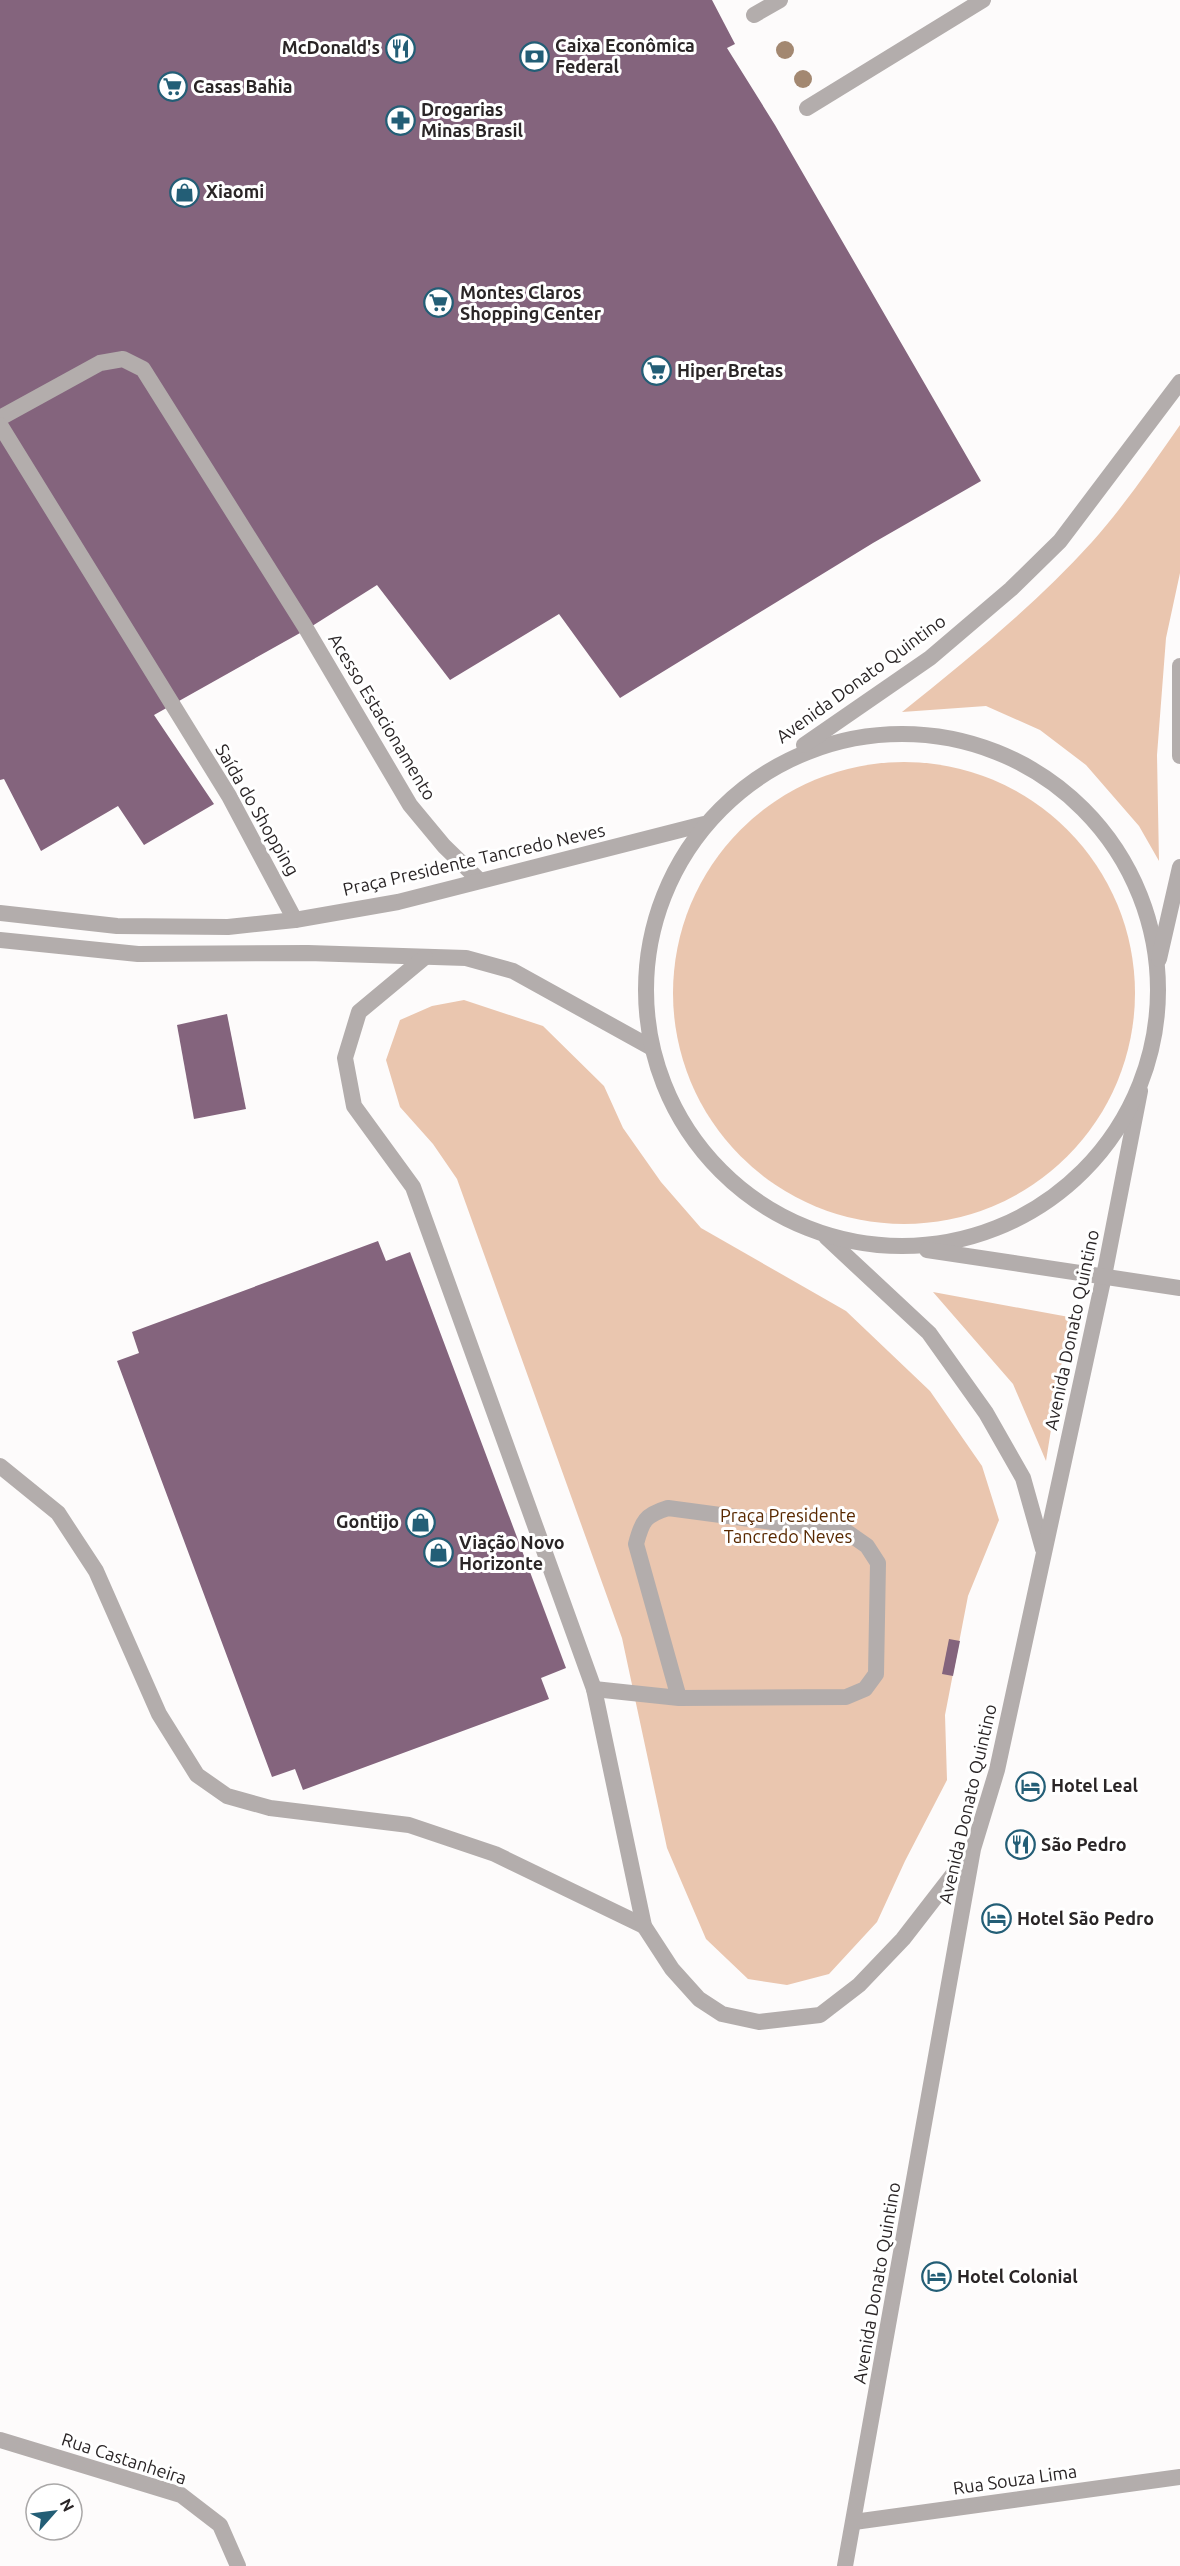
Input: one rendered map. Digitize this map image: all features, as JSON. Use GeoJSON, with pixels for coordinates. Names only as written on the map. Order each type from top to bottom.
{"type":"FeatureCollection","features":[{"type":"Feature","properties":{"kind":"street"},"geometry":{"type":"LineString","coordinates":[[754,15],[780,0]]}},
{"type":"Feature","properties":{"kind":"street"},"geometry":{"type":"LineString","coordinates":[[807,108],[983,0]]}},
{"type":"Feature","properties":{"kind":"street","name":"Acesso Estacionamento"},"geometry":{"type":"LineString","coordinates":[[0,418],[100,363],[123,359],[143,369],[304,625],[410,805],[444,846],[479,880]]}},
{"type":"Feature","properties":{"kind":"street","name":"Avenida Donato Quintino"},"geometry":{"type":"LineString","coordinates":[[777,764],[930,658],[1011,589],[1060,541],[1180,382]]}},
{"type":"Feature","properties":{"kind":"street","name":"Saída do Shopping"},"geometry":{"type":"LineString","coordinates":[[0,425],[229,796],[296,920]]}},
{"type":"Feature","properties":{"kind":"street"},"geometry":{"type":"LineString","coordinates":[[1180,666],[1178,718],[1180,756]]}},
{"type":"Feature","properties":{"kind":"street","name":"Praça Presidente Tancredo Neves"},"geometry":{"type":"LineString","coordinates":[[884,732],[940,735],[1020,761],[1088,812],[1135,882],[1158,963],[1157,1028],[1140,1091],[1088,1171],[1010,1226],[918,1249],[826,1237],[787,1221],[747,1195],[714,1165],[686,1130],[652,1048],[646,969],[664,892],[704,824],[777,764],[829,742],[884,732]]}},
{"type":"Feature","properties":{"kind":"street","name":"Praça Presidente Tancredo Neves"},"geometry":{"type":"LineString","coordinates":[[0,913],[117,926],[228,927],[296,920],[398,902],[704,824]]}},
{"type":"Feature","properties":{"kind":"street"},"geometry":{"type":"LineString","coordinates":[[1158,963],[1180,867]]}},
{"type":"Feature","properties":{"kind":"street"},"geometry":{"type":"LineString","coordinates":[[0,940],[138,954],[308,953],[466,958],[513,971],[652,1048]]}},
{"type":"Feature","properties":{"kind":"street"},"geometry":{"type":"LineString","coordinates":[[424,957],[359,1012],[345,1058],[354,1106],[413,1187],[594,1689],[644,1926],[672,1969],[699,1999],[722,2014],[759,2022],[820,2014],[859,1985],[903,1939],[973,1849]]}},
{"type":"Feature","properties":{"kind":"street","name":"Avenida Donato Quintino"},"geometry":{"type":"LineString","coordinates":[[845,2566],[973,1849],[997,1770],[1104,1276],[1140,1091]]}},
{"type":"Feature","properties":{"kind":"street","name":"Praça Presidente Tancredo Neves"},"geometry":{"type":"LineString","coordinates":[[826,1237],[929,1333],[986,1413],[1023,1478],[1044,1552]]}},
{"type":"Feature","properties":{"kind":"street"},"geometry":{"type":"LineString","coordinates":[[918,1249],[1180,1288]]}},
{"type":"Feature","properties":{"kind":"street"},"geometry":{"type":"LineString","coordinates":[[0,1466],[58,1514],[96,1571],[159,1714],[197,1775],[227,1796],[270,1808],[410,1826],[495,1854],[644,1926]]}},
{"type":"Feature","properties":{"kind":"street"},"geometry":{"type":"LineString","coordinates":[[594,1689],[679,1698],[846,1697],[865,1689],[876,1674],[878,1574],[878,1563],[867,1546],[847,1532],[668,1508],[654,1512],[641,1524],[636,1544],[679,1698]]}},
{"type":"Feature","properties":{"kind":"street","name":"Rua Castanheira"},"geometry":{"type":"LineString","coordinates":[[0,2440],[181,2495],[220,2525],[238,2566]]}},
{"type":"Feature","properties":{"kind":"street","name":"Rua Souza Lima"},"geometry":{"type":"LineString","coordinates":[[854,2522],[1180,2477]]}},
{"type":"Feature","properties":{"kind":"green space"},"geometry":{"type":"Polygon","coordinates":[[[1180,425],[1180,573],[1166,638],[1157,755],[1159,861],[1139,826],[1086,765],[1040,730],[986,706],[902,712],[952,672],[1048,588],[1115,514],[1180,425]]]}},
{"type":"Feature","properties":{"kind":"green space"},"geometry":{"type":"Polygon","coordinates":[[[904,762],[949,766],[993,779],[1033,801],[1068,829],[1096,864],[1118,904],[1131,948],[1135,993],[1131,1038],[1118,1082],[1096,1122],[1068,1157],[1033,1185],[993,1207],[949,1220],[904,1224],[859,1220],[815,1207],[775,1185],[740,1157],[712,1122],[690,1082],[677,1038],[673,993],[677,948],[690,904],[712,864],[740,829],[775,801],[815,779],[859,766],[904,762]]]}},
{"type":"Feature","properties":{"kind":"green space","name":"Praça Presidente Tancredo Neves"},"geometry":{"type":"Polygon","coordinates":[[[464,1000],[543,1026],[604,1086],[623,1128],[661,1182],[701,1228],[846,1311],[930,1391],[982,1466],[999,1520],[968,1596],[945,1715],[947,1780],[905,1861],[877,1922],[829,1974],[787,1985],[748,1979],[706,1939],[667,1848],[622,1638],[457,1179],[433,1144],[400,1107],[386,1060],[400,1020],[432,1006],[464,1000]]]}},
{"type":"Feature","properties":{"kind":"green space"},"geometry":{"type":"Polygon","coordinates":[[[933,1292],[1069,1317],[1046,1461],[1013,1384],[933,1292]]]}},
{"type":"Feature","properties":{"kind":"building","name":"Montes Claros Shopping Center"},"geometry":{"type":"Polygon","coordinates":[[[0,0],[712,0],[735,44],[727,48],[775,125],[981,481],[873,543],[620,698],[559,614],[450,680],[377,585],[309,628],[154,715],[214,804],[144,845],[118,806],[41,851],[4,779],[0,780],[0,0]]]}},
{"type":"Feature","properties":{"kind":"building"},"geometry":{"type":"Polygon","coordinates":[[[227,1014],[246,1109],[194,1119],[177,1025],[227,1014]]]}},
{"type":"Feature","properties":{"kind":"building"},"geometry":{"type":"Polygon","coordinates":[[[378,1241],[386,1261],[410,1252],[566,1668],[541,1678],[549,1699],[303,1790],[295,1769],[272,1777],[117,1361],[139,1353],[132,1332],[378,1241]]]}},
{"type":"Feature","properties":{"kind":"building"},"geometry":{"type":"Polygon","coordinates":[[[949,1639],[960,1641],[953,1676],[942,1674],[949,1639]]]}},
{"type":"Feature","properties":{"kind":"place","name":"McDonald's"},"geometry":{"type":"Point","coordinates":[401,48]}},
{"type":"Feature","properties":{"kind":"place","name":"Caixa Econômica Federal"},"geometry":{"type":"Point","coordinates":[534,56]}},
{"type":"Feature","properties":{"kind":"place","name":"Casas Bahia"},"geometry":{"type":"Point","coordinates":[172,87]}},
{"type":"Feature","properties":{"kind":"place","name":"Drogarias Minas Brasil"},"geometry":{"type":"Point","coordinates":[400,120]}},
{"type":"Feature","properties":{"kind":"place","name":"Xiaomi"},"geometry":{"type":"Point","coordinates":[185,192]}},
{"type":"Feature","properties":{"kind":"place","name":"Montes Claros Shopping Center"},"geometry":{"type":"Point","coordinates":[439,303]}},
{"type":"Feature","properties":{"kind":"place","name":"Hiper Bretas"},"geometry":{"type":"Point","coordinates":[656,371]}},
{"type":"Feature","properties":{"kind":"place","name":"Gontijo"},"geometry":{"type":"Point","coordinates":[420,1522]}},
{"type":"Feature","properties":{"kind":"place","name":"Viação Novo Horizonte"},"geometry":{"type":"Point","coordinates":[438,1553]}},
{"type":"Feature","properties":{"kind":"place","name":"Hotel Leal"},"geometry":{"type":"Point","coordinates":[1030,1786]}},
{"type":"Feature","properties":{"kind":"place","name":"São Pedro"},"geometry":{"type":"Point","coordinates":[1020,1845]}},
{"type":"Feature","properties":{"kind":"place","name":"Hotel São Pedro"},"geometry":{"type":"Point","coordinates":[996,1919]}},
{"type":"Feature","properties":{"kind":"place","name":"Hotel Colonial"},"geometry":{"type":"Point","coordinates":[936,2277]}}]}
